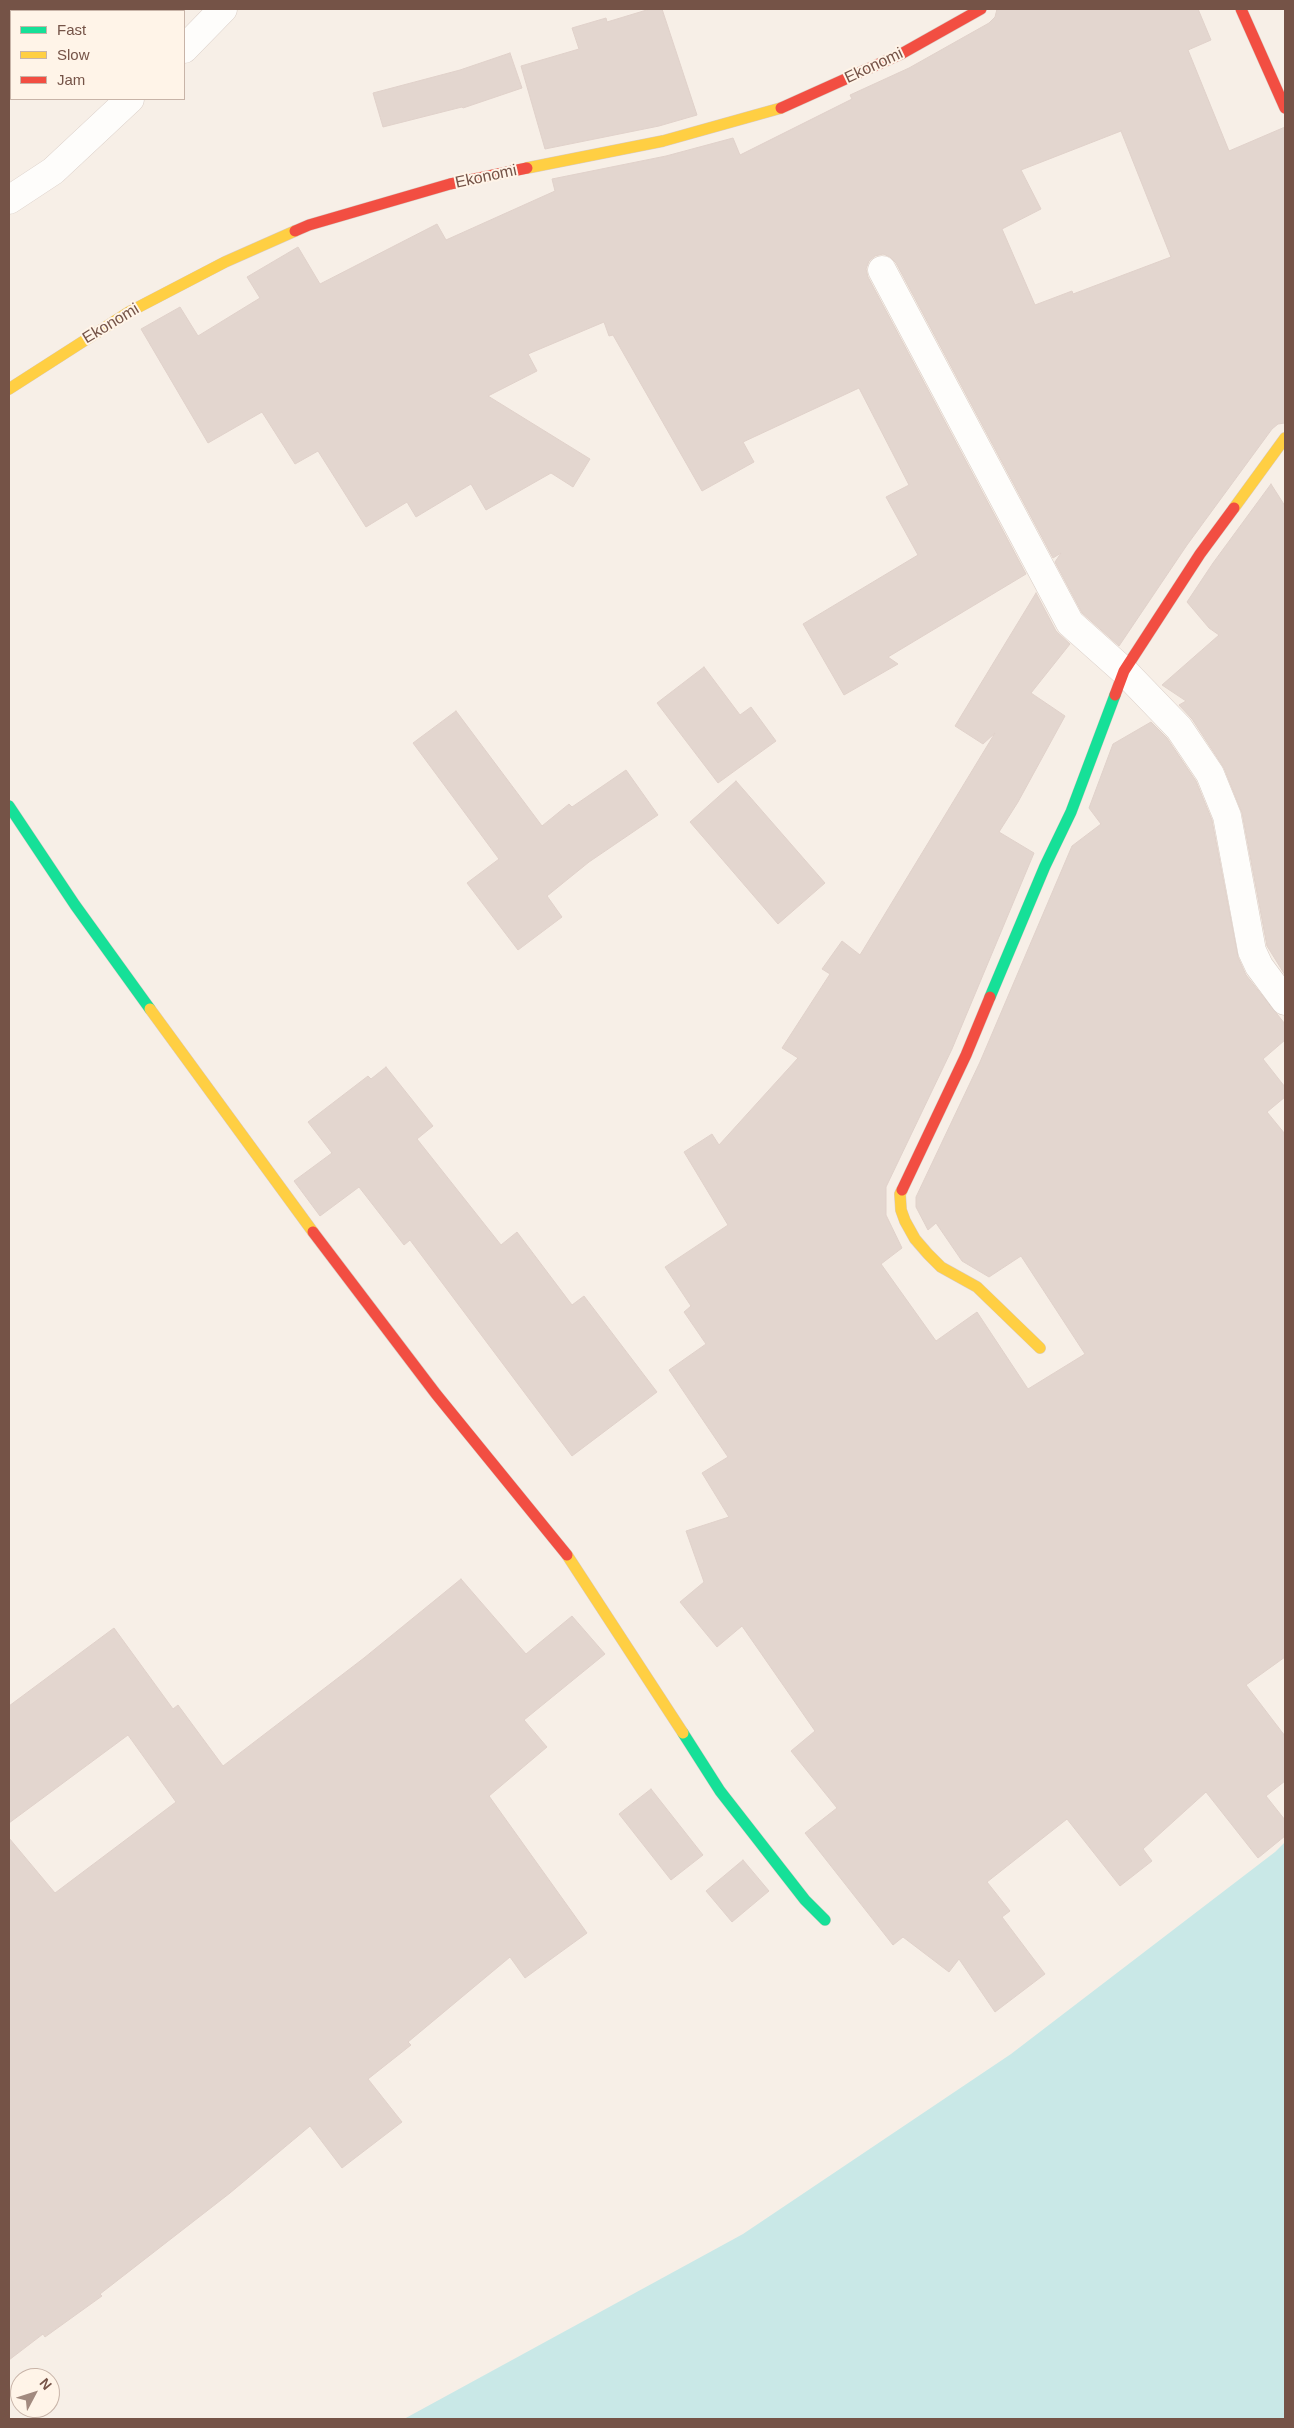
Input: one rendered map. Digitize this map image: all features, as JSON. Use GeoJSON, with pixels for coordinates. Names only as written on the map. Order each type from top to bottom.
{"type":"FeatureCollection","features":[{"type":"Feature","properties":{"kind":"street"},"geometry":{"type":"LineString","coordinates":[[185,47],[223,9]]}},
{"type":"Feature","properties":{"kind":"street","name":"Ekonomi"},"geometry":{"type":"LineString","coordinates":[[9,389],[129,312],[225,262],[309,225],[450,184],[663,141],[779,109],[901,54],[980,9]]}},
{"type":"Feature","properties":{"kind":"street"},"geometry":{"type":"LineString","coordinates":[[1241,9],[1285,108]]}},
{"type":"Feature","properties":{"kind":"street"},"geometry":{"type":"LineString","coordinates":[[9,200],[53,171],[129,100]]}},
{"type":"Feature","properties":{"kind":"street"},"geometry":{"type":"LineString","coordinates":[[882,270],[1060,608],[1070,623],[1084,638],[1124,671],[1179,728],[1210,774],[1227,816],[1252,951],[1259,966],[1285,1001]]}},
{"type":"Feature","properties":{"kind":"street"},"geometry":{"type":"LineString","coordinates":[[1040,1348],[977,1287],[941,1266],[928,1254],[915,1239],[905,1221],[900,1210],[900,1194],[966,1055],[1045,866],[1071,812],[1124,671],[1200,554],[1285,438]]}},
{"type":"Feature","properties":{"kind":"street"},"geometry":{"type":"LineString","coordinates":[[9,806],[75,905],[285,1196],[436,1394],[567,1555],[618,1630],[720,1791],[805,1900],[825,1920]]}},
{"type":"Feature","properties":{"kind":"water"},"geometry":{"type":"Polygon","coordinates":[[[1285,1842],[1285,2419],[404,2419],[743,2234],[1011,2054],[1275,1852],[1285,1842]]]}},
{"type":"Feature","properties":{"kind":"building"},"geometry":{"type":"Polygon","coordinates":[[[650,9],[662,9],[697,115],[659,126],[545,149],[521,66],[579,49],[572,28],[606,18],[607,22],[650,9]]]}},
{"type":"Feature","properties":{"kind":"building"},"geometry":{"type":"Polygon","coordinates":[[[997,9],[1198,9],[1211,40],[1188,50],[1229,151],[1285,127],[1285,423],[1278,424],[1272,429],[1187,545],[1119,646],[1082,613],[1055,562],[1061,553],[1053,558],[896,263],[890,257],[883,254],[875,256],[869,261],[866,269],[868,277],[1026,574],[888,657],[898,664],[844,695],[803,624],[918,555],[886,497],[909,485],[859,388],[743,442],[754,462],[702,491],[613,335],[609,336],[604,322],[528,354],[537,371],[488,396],[590,459],[573,487],[551,473],[486,510],[471,484],[416,517],[407,502],[366,527],[318,451],[295,464],[262,412],[208,443],[141,329],[180,307],[198,336],[260,298],[247,277],[298,247],[320,284],[437,224],[446,240],[555,191],[552,179],[666,156],[733,138],[740,155],[852,99],[850,95],[909,68],[989,23],[995,17],[997,9]],[[1121,131],[1021,170],[1041,209],[1002,229],[1035,305],[1072,291],[1073,294],[1171,257],[1121,131]]]}},
{"type":"Feature","properties":{"kind":"building"},"geometry":{"type":"Polygon","coordinates":[[[510,53],[522,88],[463,108],[383,127],[373,93],[460,70],[510,53]]]}},
{"type":"Feature","properties":{"kind":"building"},"geometry":{"type":"Polygon","coordinates":[[[1271,484],[1285,506],[1285,975],[1267,946],[1242,813],[1224,768],[1192,719],[1179,705],[1186,701],[1162,685],[1219,635],[1209,628],[1187,602],[1271,484]]]}},
{"type":"Feature","properties":{"kind":"building"},"geometry":{"type":"Polygon","coordinates":[[[1036,593],[1056,631],[1070,644],[1031,693],[1065,716],[1018,802],[999,832],[1034,853],[952,1049],[886,1187],[886,1215],[902,1248],[881,1264],[936,1341],[977,1312],[1028,1389],[1085,1354],[1021,1256],[989,1277],[962,1261],[936,1223],[928,1230],[916,1207],[916,1197],[980,1062],[1072,846],[1101,824],[1089,808],[1113,744],[1151,722],[1167,738],[1196,781],[1212,820],[1238,957],[1246,975],[1285,1024],[1285,1040],[1263,1059],[1285,1087],[1285,1097],[1267,1112],[1285,1134],[1285,1657],[1246,1685],[1285,1736],[1285,1781],[1266,1796],[1285,1820],[1285,1836],[1258,1858],[1206,1792],[1143,1849],[1152,1861],[1120,1886],[1067,1819],[987,1882],[1010,1911],[1002,1917],[1045,1974],[995,2012],[959,1959],[949,1972],[903,1937],[893,1945],[805,1833],[837,1808],[791,1751],[815,1731],[742,1626],[717,1647],[680,1602],[704,1582],[686,1531],[729,1517],[702,1473],[728,1457],[669,1370],[706,1344],[684,1312],[691,1306],[665,1267],[728,1225],[684,1152],[712,1134],[719,1145],[798,1058],[782,1048],[830,974],[822,969],[842,941],[860,955],[995,733],[983,744],[955,726],[1036,593]]]}},
{"type":"Feature","properties":{"kind":"building"},"geometry":{"type":"Polygon","coordinates":[[[704,667],[740,715],[751,707],[776,741],[718,783],[657,703],[704,667]]]}},
{"type":"Feature","properties":{"kind":"building"},"geometry":{"type":"Polygon","coordinates":[[[456,711],[542,826],[569,804],[572,807],[626,770],[658,815],[589,862],[547,896],[562,917],[518,950],[467,883],[499,859],[413,743],[456,711]]]}},
{"type":"Feature","properties":{"kind":"building"},"geometry":{"type":"Polygon","coordinates":[[[736,781],[825,883],[778,924],[690,822],[736,781]]]}},
{"type":"Feature","properties":{"kind":"building"},"geometry":{"type":"Polygon","coordinates":[[[386,1067],[433,1126],[417,1139],[501,1245],[517,1232],[572,1305],[584,1296],[657,1392],[572,1456],[410,1240],[404,1245],[359,1187],[320,1216],[294,1181],[332,1153],[308,1122],[368,1076],[371,1079],[386,1067]]]}},
{"type":"Feature","properties":{"kind":"building"},"geometry":{"type":"Polygon","coordinates":[[[461,1579],[526,1654],[572,1616],[605,1654],[524,1720],[547,1747],[489,1796],[587,1933],[525,1978],[510,1957],[408,2042],[411,2045],[368,2079],[402,2122],[342,2168],[310,2126],[230,2193],[100,2294],[102,2296],[45,2337],[43,2334],[9,2360],[9,1838],[55,1893],[176,1802],[128,1735],[9,1823],[9,1706],[114,1628],[173,1709],[178,1705],[223,1766],[364,1658],[461,1579]]]}},
{"type":"Feature","properties":{"kind":"building"},"geometry":{"type":"Polygon","coordinates":[[[651,1789],[703,1855],[671,1880],[619,1814],[651,1789]]]}},
{"type":"Feature","properties":{"kind":"building"},"geometry":{"type":"Polygon","coordinates":[[[743,1860],[769,1891],[732,1922],[706,1891],[743,1860]]]}},
{"type":"Feature","properties":{"kind":"traffic: fast"},"geometry":{"type":"LineString","coordinates":[[990,997],[1045,866],[1071,812],[1115,695]]}},
{"type":"Feature","properties":{"kind":"traffic: fast"},"geometry":{"type":"LineString","coordinates":[[9,806],[75,905],[150,1009]]}},
{"type":"Feature","properties":{"kind":"traffic: fast"},"geometry":{"type":"LineString","coordinates":[[683,1733],[720,1791],[805,1900],[825,1920]]}},
{"type":"Feature","properties":{"kind":"traffic: slow"},"geometry":{"type":"LineString","coordinates":[[527,168],[663,141],[781,108]]}},
{"type":"Feature","properties":{"kind":"traffic: slow"},"geometry":{"type":"LineString","coordinates":[[9,389],[129,312],[225,262],[295,231]]}},
{"type":"Feature","properties":{"kind":"traffic: slow"},"geometry":{"type":"LineString","coordinates":[[1234,508],[1285,438]]}},
{"type":"Feature","properties":{"kind":"traffic: slow"},"geometry":{"type":"LineString","coordinates":[[150,1009],[313,1232]]}},
{"type":"Feature","properties":{"kind":"traffic: slow"},"geometry":{"type":"LineString","coordinates":[[902,1190],[900,1194],[901,1210],[905,1221],[915,1239],[928,1254],[941,1267],[977,1287],[1040,1348]]}},
{"type":"Feature","properties":{"kind":"traffic: slow"},"geometry":{"type":"LineString","coordinates":[[567,1555],[683,1733]]}},
{"type":"Feature","properties":{"kind":"traffic: jam"},"geometry":{"type":"LineString","coordinates":[[781,108],[901,54],[981,9]]}},
{"type":"Feature","properties":{"kind":"traffic: jam"},"geometry":{"type":"LineString","coordinates":[[1241,9],[1285,108]]}},
{"type":"Feature","properties":{"kind":"traffic: jam"},"geometry":{"type":"LineString","coordinates":[[295,231],[309,225],[450,184],[527,168]]}},
{"type":"Feature","properties":{"kind":"traffic: jam"},"geometry":{"type":"LineString","coordinates":[[1115,695],[1124,671],[1200,554],[1234,508]]}},
{"type":"Feature","properties":{"kind":"traffic: jam"},"geometry":{"type":"LineString","coordinates":[[902,1190],[966,1055],[990,997]]}},
{"type":"Feature","properties":{"kind":"traffic: jam"},"geometry":{"type":"LineString","coordinates":[[313,1232],[436,1394],[567,1555]]}}]}
